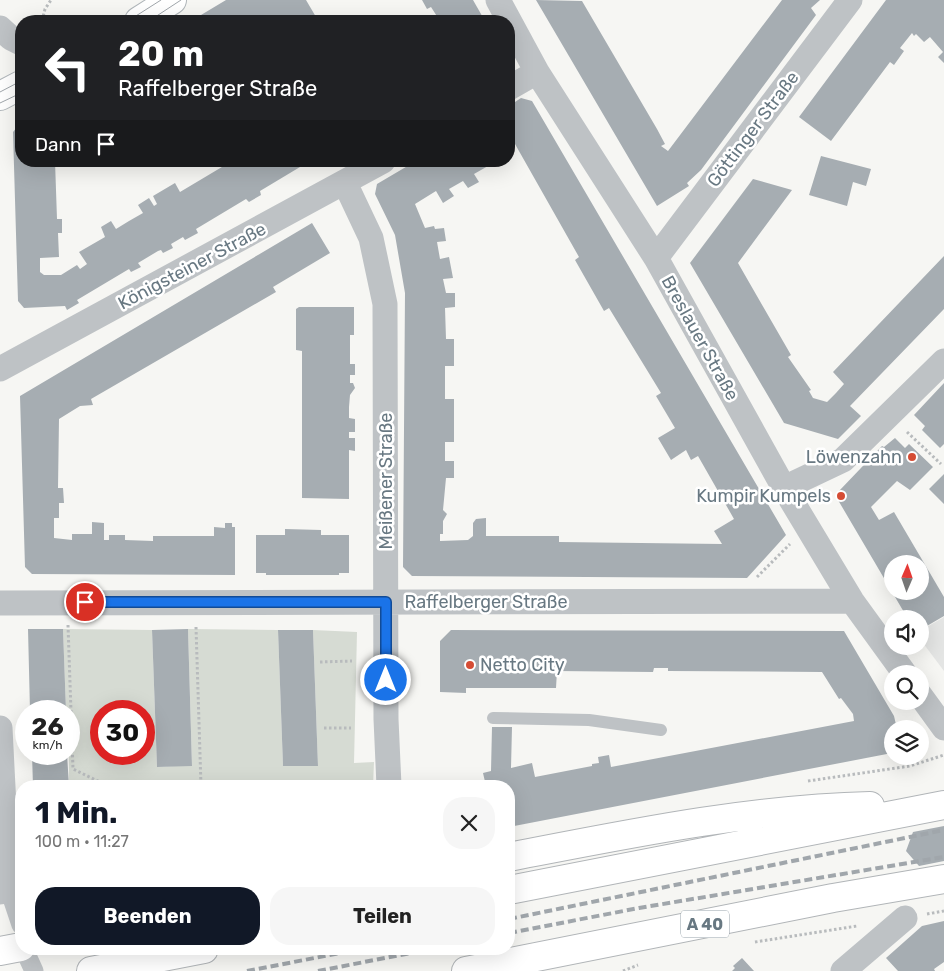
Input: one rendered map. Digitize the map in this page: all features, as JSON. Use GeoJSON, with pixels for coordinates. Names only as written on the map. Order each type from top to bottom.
{"type":"FeatureCollection","features":[{"type":"Feature","properties":{"kind":"main road"},"geometry":{"type":"LineString","coordinates":[[148,15],[172,0]]}},
{"type":"Feature","properties":{"kind":"main road"},"geometry":{"type":"LineString","coordinates":[[0,96],[15,88]]}},
{"type":"Feature","properties":{"kind":"main road"},"geometry":{"type":"LineString","coordinates":[[515,856],[630,834],[741,816],[823,808],[944,805]]}},
{"type":"Feature","properties":{"kind":"main road"},"geometry":{"type":"LineString","coordinates":[[515,889],[944,805]]}},
{"type":"Feature","properties":{"kind":"main road","name":"A 40"},"geometry":{"type":"LineString","coordinates":[[466,971],[833,898],[944,879]]}},
{"type":"Feature","properties":{"kind":"main road"},"geometry":{"type":"LineString","coordinates":[[0,951],[15,954]]}},
{"type":"Feature","properties":{"kind":"main road"},"geometry":{"type":"LineString","coordinates":[[91,971],[173,955]]}},
{"type":"Feature","properties":{"kind":"street","name":"Breslauer Straße"},"geometry":{"type":"LineString","coordinates":[[498,0],[506,15]]}},
{"type":"Feature","properties":{"kind":"street","name":"Göttinger Straße"},"geometry":{"type":"LineString","coordinates":[[656,258],[850,0]]}},
{"type":"Feature","properties":{"kind":"street"},"geometry":{"type":"LineString","coordinates":[[0,28],[15,40]]}},
{"type":"Feature","properties":{"kind":"street","name":"Breslauer Straße"},"geometry":{"type":"LineString","coordinates":[[515,31],[537,72],[656,258],[784,488],[852,601],[898,665]]}},
{"type":"Feature","properties":{"kind":"street"},"geometry":{"type":"LineString","coordinates":[[515,85],[537,72]]}},
{"type":"Feature","properties":{"kind":"street","name":"Königsteiner Straße"},"geometry":{"type":"LineString","coordinates":[[0,369],[373,167]]}},
{"type":"Feature","properties":{"kind":"street","name":"Meißener Straße"},"geometry":{"type":"LineString","coordinates":[[345,183],[371,238],[385,304],[386,719],[389,780]]}},
{"type":"Feature","properties":{"kind":"street"},"geometry":{"type":"LineString","coordinates":[[784,488],[844,460],[944,361]]}},
{"type":"Feature","properties":{"kind":"street","name":"Raffelberger Straße"},"geometry":{"type":"LineString","coordinates":[[0,603],[386,602],[528,604],[852,601]]}},
{"type":"Feature","properties":{"kind":"street"},"geometry":{"type":"LineString","coordinates":[[929,707],[944,728]]}},
{"type":"Feature","properties":{"kind":"street"},"geometry":{"type":"LineString","coordinates":[[0,728],[4,889],[15,912]]}},
{"type":"Feature","properties":{"kind":"street"},"geometry":{"type":"LineString","coordinates":[[843,971],[905,918]]}},
{"type":"Feature","properties":{"kind":"lane"},"geometry":{"type":"LineString","coordinates":[[493,718],[589,720],[662,730]]}},
{"type":"Feature","properties":{"kind":"path"},"geometry":{"type":"LineString","coordinates":[[44,15],[51,0]]}},
{"type":"Feature","properties":{"kind":"path"},"geometry":{"type":"LineString","coordinates":[[890,416],[941,464]]}},
{"type":"Feature","properties":{"kind":"path"},"geometry":{"type":"LineString","coordinates":[[732,602],[808,526]]}},
{"type":"Feature","properties":{"kind":"path"},"geometry":{"type":"LineString","coordinates":[[67,602],[73,769],[96,780]]}},
{"type":"Feature","properties":{"kind":"path"},"geometry":{"type":"LineString","coordinates":[[195,602],[201,780]]}},
{"type":"Feature","properties":{"kind":"path"},"geometry":{"type":"LineString","coordinates":[[320,662],[352,661]]}},
{"type":"Feature","properties":{"kind":"path"},"geometry":{"type":"LineString","coordinates":[[324,728],[351,728]]}},
{"type":"Feature","properties":{"kind":"path"},"geometry":{"type":"LineString","coordinates":[[753,942],[858,926]]}},
{"type":"Feature","properties":{"kind":"path"},"geometry":{"type":"LineString","coordinates":[[623,971],[640,964]]}},
{"type":"Feature","properties":{"kind":"shaded area"},"geometry":{"type":"Polygon","coordinates":[[[944,617],[944,671],[929,651],[929,626],[944,617]]]}},
{"type":"Feature","properties":{"kind":"shaded area"},"geometry":{"type":"Polygon","coordinates":[[[63,629],[152,630],[155,700],[90,700],[90,765],[155,765],[155,712],[157,767],[192,765],[188,629],[278,630],[283,766],[318,766],[313,630],[357,632],[354,763],[374,762],[373,780],[69,780],[69,765],[80,765],[80,700],[66,700],[63,629]]]}},
{"type":"Feature","properties":{"kind":"building"},"geometry":{"type":"Polygon","coordinates":[[[226,0],[306,0],[315,15],[201,15],[226,0]]]}},
{"type":"Feature","properties":{"kind":"building"},"geometry":{"type":"Polygon","coordinates":[[[422,0],[473,0],[482,15],[436,15],[431,7],[427,9],[422,0]]]}},
{"type":"Feature","properties":{"kind":"building"},"geometry":{"type":"Polygon","coordinates":[[[536,0],[582,1],[657,129],[665,144],[661,146],[668,151],[782,0],[820,0],[811,8],[816,15],[701,170],[687,183],[689,186],[657,206],[536,0]]]}},
{"type":"Feature","properties":{"kind":"building"},"geometry":{"type":"Polygon","coordinates":[[[886,0],[944,0],[944,63],[938,57],[943,52],[930,37],[924,42],[916,34],[914,36],[912,33],[900,48],[904,51],[894,65],[890,62],[831,141],[799,117],[886,0]]]}},
{"type":"Feature","properties":{"kind":"building"},"geometry":{"type":"Polygon","coordinates":[[[521,98],[532,101],[786,535],[747,578],[412,576],[403,567],[405,293],[395,235],[375,194],[377,184],[406,167],[486,167],[474,174],[479,182],[468,188],[463,181],[449,189],[454,196],[443,203],[436,191],[415,204],[425,228],[434,226],[435,229],[444,228],[446,241],[437,242],[440,259],[449,257],[453,278],[443,279],[446,293],[455,293],[455,307],[445,308],[446,339],[454,339],[454,366],[445,366],[445,399],[454,399],[454,442],[445,442],[445,461],[454,461],[454,478],[446,478],[443,510],[447,514],[443,521],[443,534],[440,534],[440,541],[468,540],[473,536],[473,523],[476,519],[486,518],[486,536],[559,536],[559,542],[722,544],[714,531],[734,519],[698,456],[691,460],[686,450],[671,460],[658,438],[675,428],[656,396],[661,393],[609,308],[604,311],[575,260],[579,257],[515,144],[515,102],[521,98]]]}},
{"type":"Feature","properties":{"kind":"building"},"geometry":{"type":"Polygon","coordinates":[[[15,130],[15,167],[55,167],[57,219],[62,219],[62,233],[58,233],[59,257],[40,258],[40,272],[44,275],[61,275],[77,265],[80,269],[87,264],[79,252],[105,237],[101,227],[111,221],[116,229],[143,213],[138,205],[149,198],[154,206],[157,204],[153,196],[175,183],[180,192],[222,167],[300,167],[260,191],[261,195],[249,202],[246,199],[196,229],[198,233],[185,240],[183,237],[171,244],[173,248],[163,253],[161,250],[158,251],[138,263],[141,267],[131,272],[129,269],[77,300],[79,303],[67,310],[65,306],[24,308],[18,301],[13,132],[15,130]]]}},
{"type":"Feature","properties":{"kind":"building"},"geometry":{"type":"Polygon","coordinates":[[[821,156],[871,169],[866,186],[853,182],[847,206],[809,195],[821,156]]]}},
{"type":"Feature","properties":{"kind":"building"},"geometry":{"type":"Polygon","coordinates":[[[753,179],[792,190],[738,263],[791,355],[788,357],[811,390],[809,391],[813,398],[827,402],[836,393],[844,384],[833,372],[944,256],[944,309],[850,406],[861,416],[838,439],[784,423],[690,263],[753,179]]]}},
{"type":"Feature","properties":{"kind":"building"},"geometry":{"type":"Polygon","coordinates":[[[312,223],[330,253],[273,287],[276,292],[91,399],[93,405],[80,406],[59,419],[58,488],[63,488],[64,503],[59,503],[59,518],[54,518],[54,538],[72,540],[72,534],[92,534],[92,522],[104,523],[104,540],[109,540],[109,535],[125,535],[125,540],[153,541],[153,536],[214,536],[214,527],[225,528],[225,523],[232,523],[232,527],[235,527],[235,575],[32,574],[25,567],[20,396],[312,223]]]}},
{"type":"Feature","properties":{"kind":"building"},"geometry":{"type":"Polygon","coordinates":[[[299,307],[354,307],[354,335],[350,335],[350,364],[355,364],[355,375],[350,375],[350,383],[353,383],[355,388],[350,395],[349,418],[355,419],[355,432],[349,432],[349,438],[355,438],[355,451],[349,450],[349,499],[302,498],[302,351],[296,350],[296,309],[299,307]]]}},
{"type":"Feature","properties":{"kind":"building"},"geometry":{"type":"Polygon","coordinates":[[[944,383],[944,444],[940,448],[922,430],[925,426],[914,415],[944,383]]]}},
{"type":"Feature","properties":{"kind":"building"},"geometry":{"type":"Polygon","coordinates":[[[895,438],[905,448],[909,444],[933,467],[910,490],[897,481],[871,507],[879,520],[894,512],[919,555],[884,555],[884,578],[838,500],[839,491],[882,446],[884,447],[895,438]]]}},
{"type":"Feature","properties":{"kind":"building"},"geometry":{"type":"Polygon","coordinates":[[[944,474],[944,504],[929,489],[944,474]]]}},
{"type":"Feature","properties":{"kind":"building"},"geometry":{"type":"Polygon","coordinates":[[[285,529],[321,530],[321,535],[349,535],[349,573],[339,573],[339,575],[266,575],[266,573],[256,573],[256,535],[285,535],[285,529]]]}},
{"type":"Feature","properties":{"kind":"building"},"geometry":{"type":"Polygon","coordinates":[[[929,572],[944,597],[944,616],[929,625],[929,610],[903,610],[897,600],[929,600],[929,572]]]}},
{"type":"Feature","properties":{"kind":"building"},"geometry":{"type":"Polygon","coordinates":[[[28,629],[63,629],[66,700],[30,700],[28,629]]]}},
{"type":"Feature","properties":{"kind":"building"},"geometry":{"type":"Polygon","coordinates":[[[188,629],[192,766],[157,767],[152,630],[188,629]]]}},
{"type":"Feature","properties":{"kind":"building"},"geometry":{"type":"Polygon","coordinates":[[[278,630],[313,630],[318,766],[283,766],[278,630]]]}},
{"type":"Feature","properties":{"kind":"building"},"geometry":{"type":"Polygon","coordinates":[[[451,630],[844,631],[884,699],[884,710],[890,710],[895,720],[884,720],[884,755],[515,826],[515,780],[485,780],[483,773],[491,771],[492,727],[512,727],[511,768],[532,763],[535,777],[592,766],[592,764],[599,763],[598,757],[609,755],[611,767],[854,721],[853,714],[841,698],[839,699],[822,672],[668,671],[668,668],[654,668],[653,672],[557,671],[556,688],[466,688],[466,693],[440,692],[440,641],[451,630]]]}},
{"type":"Feature","properties":{"kind":"building"},"geometry":{"type":"Polygon","coordinates":[[[32,765],[68,765],[69,780],[33,780],[32,765]]]}},
{"type":"Feature","properties":{"kind":"building"},"geometry":{"type":"Polygon","coordinates":[[[944,826],[944,861],[919,866],[906,851],[913,832],[944,826]]]}},
{"type":"Feature","properties":{"kind":"building"},"geometry":{"type":"Polygon","coordinates":[[[944,921],[944,962],[934,969],[935,971],[898,971],[886,958],[922,926],[944,921]]]}},
{"type":"Feature","properties":{"kind":"building"},"geometry":{"type":"Polygon","coordinates":[[[742,958],[754,971],[732,971],[735,968],[733,966],[742,958]]]}},
{"type":"Feature","properties":{"kind":"tram line"},"geometry":{"type":"LineString","coordinates":[[137,15],[161,0]]}},
{"type":"Feature","properties":{"kind":"tram line"},"geometry":{"type":"LineString","coordinates":[[158,15],[181,0]]}},
{"type":"Feature","properties":{"kind":"tram line"},"geometry":{"type":"LineString","coordinates":[[0,92],[15,84]]}},
{"type":"Feature","properties":{"kind":"tram line"},"geometry":{"type":"LineString","coordinates":[[0,103],[15,96]]}},
{"type":"Feature","properties":{"kind":"railway"},"geometry":{"type":"LineString","coordinates":[[515,918],[944,830]]}},
{"type":"Feature","properties":{"kind":"railway"},"geometry":{"type":"LineString","coordinates":[[515,932],[639,908],[944,857]]}},
{"type":"Feature","properties":{"kind":"railway"},"geometry":{"type":"LineString","coordinates":[[247,971],[330,955]]}},
{"type":"Feature","properties":{"kind":"railway"},"geometry":{"type":"LineString","coordinates":[[318,971],[400,955]]}},
{"type":"Feature","properties":{"kind":"place","name":"Löwenzahn"},"geometry":{"type":"Point","coordinates":[912,457]}},
{"type":"Feature","properties":{"kind":"place","name":"Kumpir Kumpels"},"geometry":{"type":"Point","coordinates":[841,496]}},
{"type":"Feature","properties":{"kind":"place","name":"Netto City"},"geometry":{"type":"Point","coordinates":[470,665]}},
{"type":"Feature","properties":{"kind":"route"},"geometry":{"type":"LineString","coordinates":[[85,602],[386,602],[386,680]]}}]}
